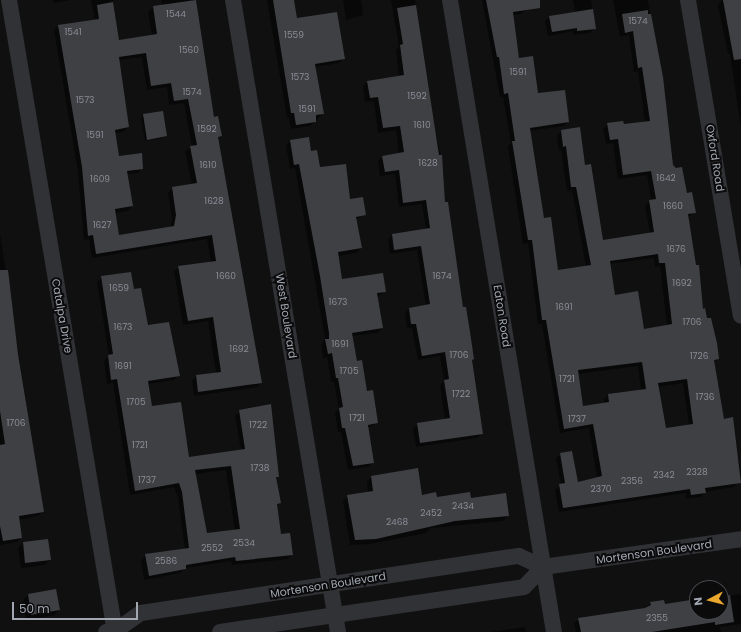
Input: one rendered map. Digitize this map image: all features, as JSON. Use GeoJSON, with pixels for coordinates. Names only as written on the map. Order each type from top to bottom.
{"type":"FeatureCollection","features":[{"type":"Feature","properties":{"kind":"street","name":"Catalpa Drive"},"geometry":{"type":"LineString","coordinates":[[9,0],[114,632]]}},
{"type":"Feature","properties":{"kind":"street","name":"West Boulevard"},"geometry":{"type":"LineString","coordinates":[[233,0],[338,632]]}},
{"type":"Feature","properties":{"kind":"street","name":"Eaton Road"},"geometry":{"type":"LineString","coordinates":[[450,0],[554,632]]}},
{"type":"Feature","properties":{"kind":"street","name":"Oxford Road"},"geometry":{"type":"LineString","coordinates":[[688,0],[741,316]]}},
{"type":"Feature","properties":{"kind":"street","name":"Mortenson Boulevard"},"geometry":{"type":"LineString","coordinates":[[114,632],[141,613],[330,584],[519,556],[544,567],[741,539]]}},
{"type":"Feature","properties":{"kind":"street"},"geometry":{"type":"LineString","coordinates":[[220,632],[524,587],[544,567]]}},
{"type":"Feature","properties":{"kind":"building"},"geometry":{"type":"Polygon","coordinates":[[[196,0],[214,117],[218,116],[222,136],[218,137],[262,383],[198,392],[196,375],[221,372],[213,317],[188,321],[178,266],[216,261],[212,235],[96,254],[93,235],[88,236],[82,167],[58,25],[99,19],[97,5],[113,2],[119,40],[157,34],[153,6],[196,0]],[[146,53],[119,57],[129,127],[115,130],[119,156],[142,153],[143,169],[127,171],[133,206],[115,209],[119,235],[174,226],[176,215],[172,187],[197,183],[190,146],[197,145],[188,99],[174,101],[171,83],[151,86],[146,53]]]}},
{"type":"Feature","properties":{"kind":"building"},"geometry":{"type":"Polygon","coordinates":[[[273,0],[294,0],[297,18],[337,12],[345,59],[315,64],[324,114],[316,115],[316,122],[296,125],[294,113],[291,113],[273,0]]]}},
{"type":"Feature","properties":{"kind":"building"},"geometry":{"type":"Polygon","coordinates":[[[486,0],[540,0],[540,8],[513,12],[519,58],[533,56],[538,93],[565,90],[569,122],[530,128],[544,218],[551,217],[558,270],[591,265],[576,187],[571,187],[566,146],[563,147],[561,130],[580,127],[585,165],[591,164],[603,240],[654,232],[649,200],[656,199],[651,171],[623,175],[618,139],[610,140],[607,123],[623,121],[624,124],[650,121],[642,67],[638,68],[633,31],[625,33],[622,14],[648,10],[648,14],[651,14],[663,77],[673,165],[676,168],[682,167],[687,193],[692,192],[696,213],[688,214],[696,265],[699,265],[703,309],[705,308],[707,318],[711,318],[717,343],[719,359],[714,360],[724,419],[733,417],[741,483],[705,488],[706,493],[691,495],[690,489],[563,508],[559,484],[565,483],[560,453],[572,451],[578,482],[602,476],[593,424],[564,429],[546,320],[542,320],[532,240],[528,240],[512,141],[515,141],[508,93],[504,94],[499,57],[497,57],[486,0]],[[658,254],[610,261],[615,295],[638,291],[644,329],[672,324],[665,263],[659,263],[658,254]],[[642,362],[578,370],[583,406],[609,402],[608,394],[646,389],[642,362]],[[687,379],[658,383],[666,428],[693,424],[687,379]]]}},
{"type":"Feature","properties":{"kind":"building"},"geometry":{"type":"Polygon","coordinates":[[[723,0],[741,0],[741,59],[734,60],[723,0]]]}},
{"type":"Feature","properties":{"kind":"building"},"geometry":{"type":"Polygon","coordinates":[[[416,5],[439,155],[442,155],[445,202],[448,202],[463,307],[466,307],[470,332],[474,359],[472,360],[483,434],[420,443],[417,423],[450,418],[444,380],[449,379],[445,352],[422,356],[416,324],[411,324],[409,308],[430,304],[421,246],[394,250],[392,234],[430,228],[426,200],[403,203],[399,170],[385,172],[382,156],[404,152],[400,126],[383,128],[378,97],[370,98],[367,81],[404,75],[400,45],[403,44],[397,8],[416,5]]]}},
{"type":"Feature","properties":{"kind":"building"},"geometry":{"type":"Polygon","coordinates":[[[593,9],[596,29],[577,31],[577,28],[552,32],[549,16],[593,9]]]}},
{"type":"Feature","properties":{"kind":"building"},"geometry":{"type":"Polygon","coordinates":[[[163,111],[167,136],[147,140],[143,114],[163,111]]]}},
{"type":"Feature","properties":{"kind":"building"},"geometry":{"type":"Polygon","coordinates":[[[309,137],[311,151],[317,150],[320,167],[346,164],[350,199],[363,197],[366,215],[356,217],[362,248],[338,252],[342,279],[383,273],[386,292],[377,293],[383,328],[352,333],[357,361],[362,360],[367,391],[373,390],[378,423],[368,425],[374,463],[353,466],[345,428],[342,428],[339,408],[343,407],[338,378],[336,378],[332,353],[328,354],[325,339],[329,339],[329,333],[320,276],[299,164],[294,165],[290,140],[309,137]]]}},
{"type":"Feature","properties":{"kind":"building"},"geometry":{"type":"Polygon","coordinates":[[[0,270],[8,270],[18,354],[44,512],[19,516],[22,538],[3,541],[0,526],[0,445],[5,444],[0,411],[0,270]]]}},
{"type":"Feature","properties":{"kind":"building"},"geometry":{"type":"Polygon","coordinates":[[[131,272],[134,289],[141,288],[148,325],[169,322],[180,376],[148,381],[152,406],[181,402],[189,457],[245,449],[239,410],[271,404],[279,477],[276,477],[281,503],[277,504],[281,534],[290,533],[293,555],[236,561],[235,557],[186,565],[186,569],[149,576],[145,554],[189,548],[182,492],[179,483],[135,491],[117,379],[111,380],[108,355],[113,354],[101,276],[131,272]],[[231,466],[195,470],[207,533],[240,529],[231,466]]]}},
{"type":"Feature","properties":{"kind":"building"},"geometry":{"type":"Polygon","coordinates":[[[418,468],[422,495],[436,492],[437,497],[470,492],[471,498],[506,493],[509,516],[455,521],[376,539],[355,540],[347,495],[373,491],[371,476],[418,468]]]}},
{"type":"Feature","properties":{"kind":"building"},"geometry":{"type":"Polygon","coordinates":[[[48,539],[51,560],[25,563],[23,542],[48,539]]]}},
{"type":"Feature","properties":{"kind":"building"},"geometry":{"type":"Polygon","coordinates":[[[56,589],[60,610],[31,615],[28,594],[56,589]]]}},
{"type":"Feature","properties":{"kind":"building"},"geometry":{"type":"Polygon","coordinates":[[[729,595],[734,622],[715,625],[715,622],[652,632],[581,632],[578,618],[645,608],[651,605],[650,602],[664,600],[665,604],[689,600],[689,620],[729,620],[729,595]]]}}]}
